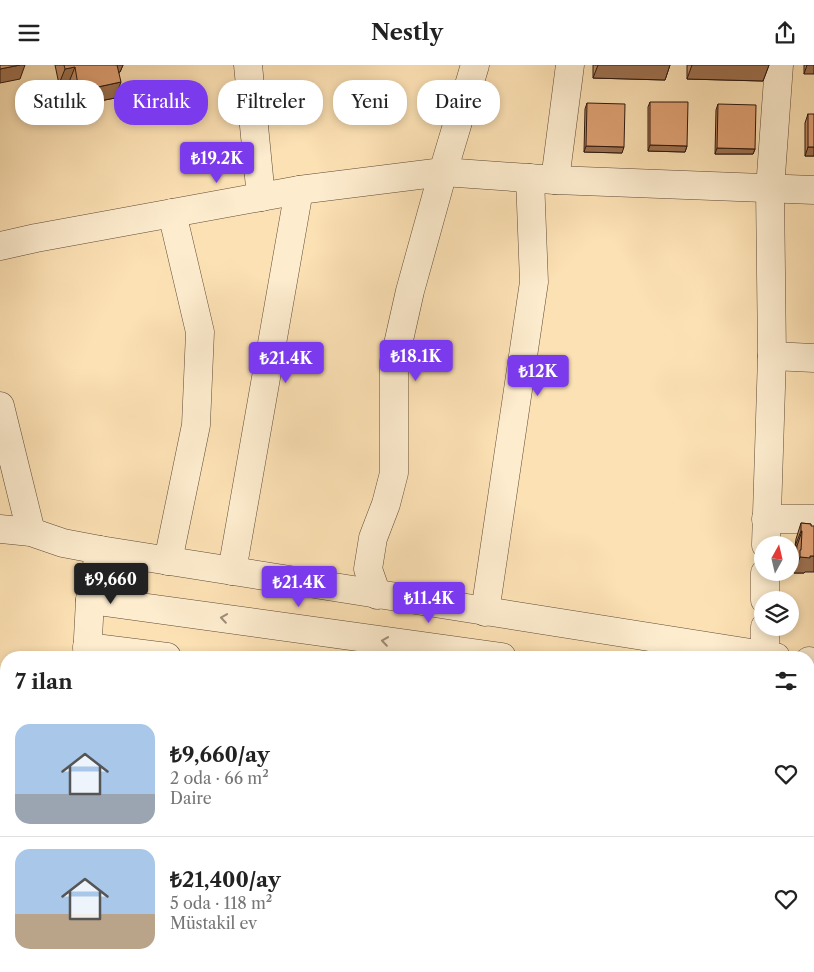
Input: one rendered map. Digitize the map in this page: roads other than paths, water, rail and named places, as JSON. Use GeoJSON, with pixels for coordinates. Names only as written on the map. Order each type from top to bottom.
{"type":"FeatureCollection","features":[{"type":"Feature","properties":{"kind":"street"},"geometry":{"type":"LineString","coordinates":[[248,65],[262,197]]}},
{"type":"Feature","properties":{"kind":"street"},"geometry":{"type":"LineString","coordinates":[[376,595],[368,569],[373,538],[386,504],[394,473],[394,362],[410,291],[475,65]]}},
{"type":"Feature","properties":{"kind":"street"},"geometry":{"type":"LineString","coordinates":[[485,612],[534,282],[543,179],[570,65]]}},
{"type":"Feature","properties":{"kind":"street"},"geometry":{"type":"LineString","coordinates":[[779,65],[770,189],[772,356],[766,532],[814,519]]}},
{"type":"Feature","properties":{"kind":"street"},"geometry":{"type":"LineString","coordinates":[[0,246],[299,190],[443,172],[543,179],[814,190]]}},
{"type":"Feature","properties":{"kind":"street"},"geometry":{"type":"LineString","coordinates":[[232,571],[299,190]]}},
{"type":"Feature","properties":{"kind":"street"},"geometry":{"type":"LineString","coordinates":[[168,561],[196,425],[200,332],[172,213]]}},
{"type":"Feature","properties":{"kind":"street"},"geometry":{"type":"LineString","coordinates":[[772,356],[814,358]]}},
{"type":"Feature","properties":{"kind":"street"},"geometry":{"type":"LineString","coordinates":[[0,406],[31,532]]}},
{"type":"Feature","properties":{"kind":"street"},"geometry":{"type":"LineString","coordinates":[[0,529],[31,532],[63,543],[100,551],[730,651]]}},
{"type":"Feature","properties":{"kind":"street"},"geometry":{"type":"LineString","coordinates":[[87,651],[90,600],[100,551]]}},
{"type":"Feature","properties":{"kind":"street"},"geometry":{"type":"LineString","coordinates":[[90,600],[459,651]]}},
{"type":"Feature","properties":{"kind":"street"},"geometry":{"type":"LineString","coordinates":[[766,636],[767,651]]}}]}
